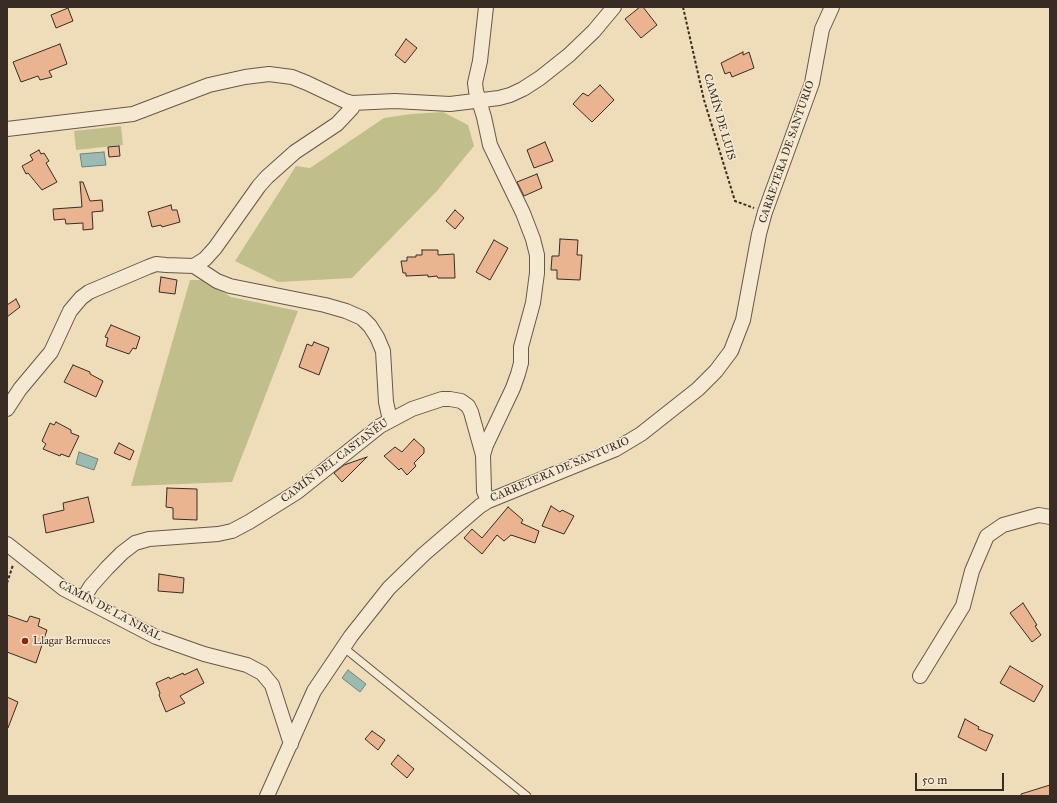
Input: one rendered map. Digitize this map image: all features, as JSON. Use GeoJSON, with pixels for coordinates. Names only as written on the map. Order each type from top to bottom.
{"type":"FeatureCollection","features":[{"type":"Feature","properties":{"kind":"street"},"geometry":{"type":"LineString","coordinates":[[483,455],[486,444],[518,374],[521,347],[533,303],[537,273],[537,255],[533,239],[523,213],[490,145],[484,117],[478,100],[475,83],[480,61],[486,7]]}},
{"type":"Feature","properties":{"kind":"street"},"geometry":{"type":"LineString","coordinates":[[7,129],[133,114],[209,85],[244,77],[269,74],[292,78],[307,83],[352,103],[395,101],[450,104],[510,95],[540,78],[569,55],[594,31],[614,7]]}},
{"type":"Feature","properties":{"kind":"street","name":"CARRETERA DE SANTURIO"},"geometry":{"type":"LineString","coordinates":[[267,796],[314,691],[343,647],[390,588],[419,559],[480,506],[488,501],[622,445],[641,434],[698,389],[716,371],[731,351],[743,320],[759,234],[765,212],[812,83],[822,30],[832,7]]}},
{"type":"Feature","properties":{"kind":"street"},"geometry":{"type":"LineString","coordinates":[[194,266],[205,259],[215,248],[258,186],[295,152],[337,124],[352,108],[352,103]]}},
{"type":"Feature","properties":{"kind":"street"},"geometry":{"type":"LineString","coordinates":[[7,408],[20,389],[51,352],[70,311],[81,298],[89,292],[156,264],[194,266],[217,281],[230,286],[325,305],[346,311],[362,318],[370,326],[383,351],[386,402],[390,420]]}},
{"type":"Feature","properties":{"kind":"street","name":"CAMÍN DEL CASTAÑÉU"},"geometry":{"type":"LineString","coordinates":[[83,599],[90,586],[122,553],[135,543],[149,539],[232,532],[297,492],[380,426],[431,402],[442,399],[461,401],[468,406],[471,412],[483,455],[484,491],[488,501]]}},
{"type":"Feature","properties":{"kind":"street"},"geometry":{"type":"LineString","coordinates":[[920,676],[963,606],[972,571],[987,536],[1003,525],[1039,515],[1050,517]]}},
{"type":"Feature","properties":{"kind":"street","name":"CAMÍN DE LA NISAL"},"geometry":{"type":"LineString","coordinates":[[12,548],[64,589],[156,637],[204,654],[247,665],[262,673],[272,685],[291,744]]}},
{"type":"Feature","properties":{"kind":"lane"},"geometry":{"type":"LineString","coordinates":[[343,647],[527,796]]}},
{"type":"Feature","properties":{"kind":"path","name":"CAMÍN DE LUIS"},"geometry":{"type":"LineString","coordinates":[[683,7],[704,100],[735,201],[765,212]]}},
{"type":"Feature","properties":{"kind":"path"},"geometry":{"type":"LineString","coordinates":[[7,583],[12,548]]}},
{"type":"Feature","properties":{"kind":"shaded area"},"geometry":{"type":"Polygon","coordinates":[[[443,112],[468,125],[474,146],[437,191],[352,278],[278,282],[235,261],[296,166],[310,168],[384,118],[411,114],[443,112]]]}},
{"type":"Feature","properties":{"kind":"shaded area"},"geometry":{"type":"Polygon","coordinates":[[[121,126],[123,145],[76,150],[74,131],[121,126]]]}},
{"type":"Feature","properties":{"kind":"shaded area"},"geometry":{"type":"Polygon","coordinates":[[[190,280],[203,280],[231,297],[298,311],[232,482],[131,486],[190,280]]]}},
{"type":"Feature","properties":{"kind":"water"},"geometry":{"type":"Polygon","coordinates":[[[104,152],[106,165],[82,167],[80,154],[104,152]]]}},
{"type":"Feature","properties":{"kind":"water"},"geometry":{"type":"Polygon","coordinates":[[[79,452],[98,459],[94,470],[76,464],[79,452]]]}},
{"type":"Feature","properties":{"kind":"water"},"geometry":{"type":"Polygon","coordinates":[[[348,670],[366,684],[360,692],[342,678],[348,670]]]}},
{"type":"Feature","properties":{"kind":"building"},"geometry":{"type":"Polygon","coordinates":[[[640,7],[643,7],[657,25],[641,38],[625,19],[640,7]]]}},
{"type":"Feature","properties":{"kind":"building"},"geometry":{"type":"Polygon","coordinates":[[[68,8],[73,21],[56,28],[51,15],[68,8]]]}},
{"type":"Feature","properties":{"kind":"building"},"geometry":{"type":"Polygon","coordinates":[[[406,39],[417,48],[405,63],[395,55],[406,39]]]}},
{"type":"Feature","properties":{"kind":"building"},"geometry":{"type":"Polygon","coordinates":[[[60,44],[67,64],[49,71],[52,77],[40,80],[38,76],[21,82],[13,62],[60,44]]]}},
{"type":"Feature","properties":{"kind":"building"},"geometry":{"type":"Polygon","coordinates":[[[743,52],[743,55],[749,52],[754,68],[732,77],[730,72],[725,74],[721,63],[743,52]]]}},
{"type":"Feature","properties":{"kind":"building"},"geometry":{"type":"Polygon","coordinates":[[[600,85],[614,100],[592,122],[573,104],[583,93],[588,96],[600,85]]]}},
{"type":"Feature","properties":{"kind":"building"},"geometry":{"type":"Polygon","coordinates":[[[545,142],[553,161],[534,168],[527,150],[545,142]]]}},
{"type":"Feature","properties":{"kind":"building"},"geometry":{"type":"Polygon","coordinates":[[[119,146],[120,156],[109,157],[108,147],[119,146]]]}},
{"type":"Feature","properties":{"kind":"building"},"geometry":{"type":"Polygon","coordinates":[[[39,150],[41,154],[44,153],[49,161],[46,163],[57,182],[42,190],[28,173],[26,174],[22,166],[33,160],[30,155],[39,150]]]}},
{"type":"Feature","properties":{"kind":"building"},"geometry":{"type":"Polygon","coordinates":[[[537,174],[542,188],[524,196],[517,182],[537,174]]]}},
{"type":"Feature","properties":{"kind":"building"},"geometry":{"type":"Polygon","coordinates":[[[80,182],[83,182],[90,201],[102,200],[103,211],[92,212],[93,229],[83,230],[83,223],[66,224],[65,219],[54,220],[53,209],[82,207],[80,182]]]}},
{"type":"Feature","properties":{"kind":"building"},"geometry":{"type":"Polygon","coordinates":[[[171,205],[172,210],[177,210],[180,222],[162,227],[161,225],[152,227],[148,212],[171,205]]]}},
{"type":"Feature","properties":{"kind":"building"},"geometry":{"type":"Polygon","coordinates":[[[455,210],[464,218],[455,229],[446,221],[455,210]]]}},
{"type":"Feature","properties":{"kind":"building"},"geometry":{"type":"Polygon","coordinates":[[[560,239],[578,240],[577,255],[582,255],[580,280],[557,279],[557,270],[551,270],[552,256],[559,256],[560,239]]]}},
{"type":"Feature","properties":{"kind":"building"},"geometry":{"type":"Polygon","coordinates":[[[494,240],[508,248],[490,280],[476,272],[494,240]]]}},
{"type":"Feature","properties":{"kind":"building"},"geometry":{"type":"Polygon","coordinates":[[[422,250],[438,250],[438,255],[454,254],[455,278],[438,278],[437,276],[428,277],[428,275],[406,276],[406,273],[403,273],[401,261],[407,261],[407,257],[422,255],[422,250]]]}},
{"type":"Feature","properties":{"kind":"building"},"geometry":{"type":"Polygon","coordinates":[[[161,277],[177,280],[175,294],[159,292],[161,277]]]}},
{"type":"Feature","properties":{"kind":"building"},"geometry":{"type":"Polygon","coordinates":[[[16,299],[20,307],[7,317],[7,305],[16,299]]]}},
{"type":"Feature","properties":{"kind":"building"},"geometry":{"type":"Polygon","coordinates":[[[111,325],[140,337],[136,349],[133,348],[129,354],[106,346],[108,338],[105,337],[111,325]]]}},
{"type":"Feature","properties":{"kind":"building"},"geometry":{"type":"Polygon","coordinates":[[[314,342],[329,348],[319,375],[299,367],[307,344],[312,346],[314,342]]]}},
{"type":"Feature","properties":{"kind":"building"},"geometry":{"type":"Polygon","coordinates":[[[73,365],[90,372],[90,374],[103,381],[96,397],[64,382],[73,365]]]}},
{"type":"Feature","properties":{"kind":"building"},"geometry":{"type":"Polygon","coordinates":[[[56,422],[71,430],[71,433],[79,436],[69,457],[61,454],[60,456],[43,449],[46,444],[42,441],[50,423],[54,425],[56,422]]]}},
{"type":"Feature","properties":{"kind":"building"},"geometry":{"type":"Polygon","coordinates":[[[414,439],[424,448],[424,453],[414,463],[416,466],[407,475],[401,468],[399,470],[384,456],[395,447],[402,452],[414,439]]]}},
{"type":"Feature","properties":{"kind":"building"},"geometry":{"type":"Polygon","coordinates":[[[119,443],[134,451],[130,460],[114,453],[119,443]]]}},
{"type":"Feature","properties":{"kind":"building"},"geometry":{"type":"Polygon","coordinates":[[[367,457],[342,482],[334,473],[344,465],[367,457]]]}},
{"type":"Feature","properties":{"kind":"building"},"geometry":{"type":"Polygon","coordinates":[[[167,488],[197,489],[197,520],[173,519],[173,508],[166,507],[167,488]]]}},
{"type":"Feature","properties":{"kind":"building"},"geometry":{"type":"Polygon","coordinates":[[[88,497],[94,522],[46,533],[43,515],[64,510],[63,503],[88,497]]]}},
{"type":"Feature","properties":{"kind":"building"},"geometry":{"type":"Polygon","coordinates":[[[551,506],[560,512],[562,510],[574,516],[564,534],[542,526],[551,506]]]}},
{"type":"Feature","properties":{"kind":"building"},"geometry":{"type":"Polygon","coordinates":[[[508,507],[523,520],[521,523],[539,531],[535,543],[511,535],[504,541],[497,535],[482,554],[464,538],[472,529],[482,538],[508,507]]]}},
{"type":"Feature","properties":{"kind":"building"},"geometry":{"type":"Polygon","coordinates":[[[159,574],[184,578],[183,593],[158,591],[159,574]]]}},
{"type":"Feature","properties":{"kind":"building"},"geometry":{"type":"Polygon","coordinates":[[[1023,603],[1037,625],[1035,626],[1041,635],[1032,642],[1010,613],[1023,603]]]}},
{"type":"Feature","properties":{"kind":"building","name":"Llagar Bernueces"},"geometry":{"type":"Polygon","coordinates":[[[7,615],[27,622],[30,616],[40,619],[38,626],[47,630],[36,663],[7,652],[7,615]]]}},
{"type":"Feature","properties":{"kind":"building"},"geometry":{"type":"Polygon","coordinates":[[[1010,666],[1043,686],[1034,702],[1000,683],[1010,666]]]}},
{"type":"Feature","properties":{"kind":"building"},"geometry":{"type":"Polygon","coordinates":[[[197,669],[204,683],[180,696],[185,703],[166,712],[156,683],[183,673],[184,675],[197,669]]]}},
{"type":"Feature","properties":{"kind":"building"},"geometry":{"type":"Polygon","coordinates":[[[7,697],[18,702],[8,728],[7,728],[7,697]]]}},
{"type":"Feature","properties":{"kind":"building"},"geometry":{"type":"Polygon","coordinates":[[[965,719],[979,727],[978,729],[993,735],[986,751],[958,737],[965,719]]]}},
{"type":"Feature","properties":{"kind":"building"},"geometry":{"type":"Polygon","coordinates":[[[372,731],[385,740],[378,750],[365,739],[372,731]]]}},
{"type":"Feature","properties":{"kind":"building"},"geometry":{"type":"Polygon","coordinates":[[[398,755],[414,769],[407,778],[391,764],[398,755]]]}},
{"type":"Feature","properties":{"kind":"building"},"geometry":{"type":"Polygon","coordinates":[[[1050,785],[1050,796],[1021,796],[1021,794],[1050,785]]]}},
{"type":"Feature","properties":{"kind":"place","name":"Llagar Bernueces"},"geometry":{"type":"Point","coordinates":[25,641]}}]}
